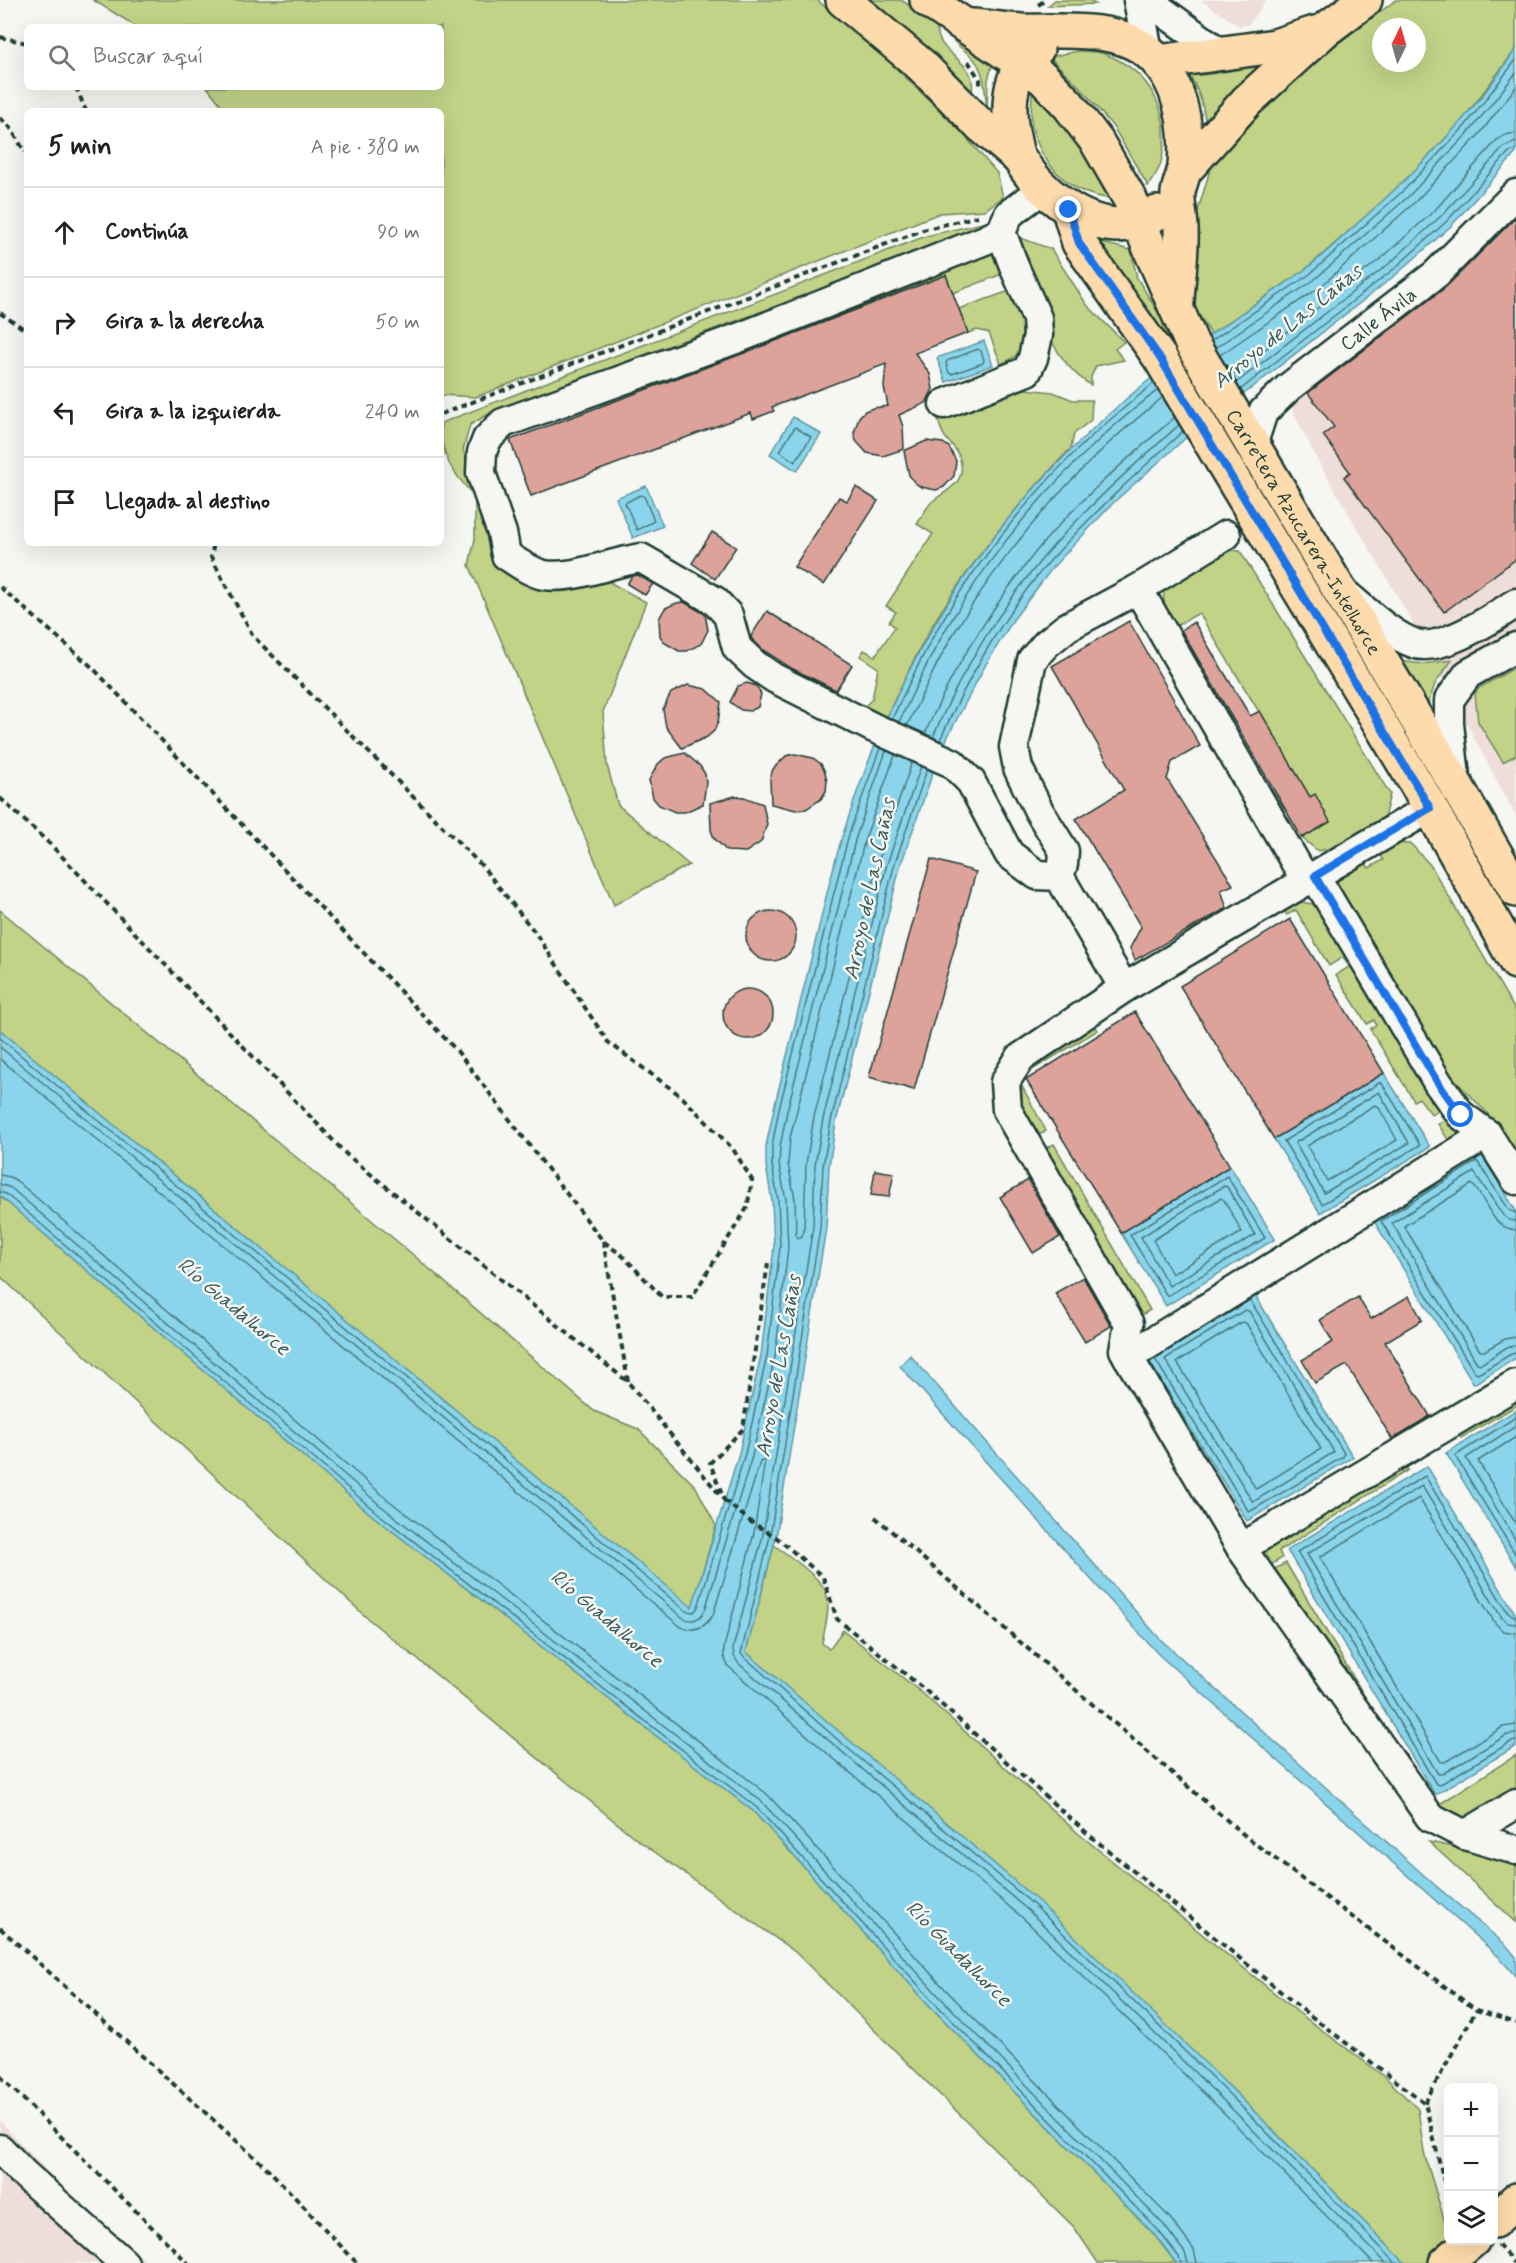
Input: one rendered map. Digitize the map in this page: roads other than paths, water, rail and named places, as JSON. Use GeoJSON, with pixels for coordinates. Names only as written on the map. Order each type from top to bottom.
{"type":"FeatureCollection","features":[{"type":"Feature","properties":{"kind":"main road"},"geometry":{"type":"LineString","coordinates":[[843,0],[921,65],[977,122],[1018,157],[1044,188],[1069,210],[1095,221],[1118,225],[1138,222],[1166,209],[1181,182],[1247,101],[1325,30],[1365,0]]}},
{"type":"Feature","properties":{"kind":"main road","name":"Carretera Azucarera-Intelhorce"},"geometry":{"type":"LineString","coordinates":[[927,0],[1044,78],[1068,104],[1097,142],[1130,199],[1192,344],[1456,785],[1516,890]]}},
{"type":"Feature","properties":{"kind":"main road"},"geometry":{"type":"LineString","coordinates":[[964,25],[1020,31],[1089,32],[1122,38],[1153,56],[1174,84],[1187,137],[1181,182],[1181,230],[1176,309]]}},
{"type":"Feature","properties":{"kind":"main road"},"geometry":{"type":"LineString","coordinates":[[1153,56],[1222,54],[1275,46],[1325,30]]}},
{"type":"Feature","properties":{"kind":"main road"},"geometry":{"type":"LineString","coordinates":[[1018,157],[1010,111],[1015,78],[1022,63],[1038,48],[1063,38],[1089,32]]}},
{"type":"Feature","properties":{"kind":"main road","name":"Carretera Azucarera-Intelhorce"},"geometry":{"type":"LineString","coordinates":[[1069,210],[1079,243],[1160,358],[1430,808],[1516,962]]}},
{"type":"Feature","properties":{"kind":"main road"},"geometry":{"type":"LineString","coordinates":[[1498,2219],[1516,2200]]}},
{"type":"Feature","properties":{"kind":"main road"},"geometry":{"type":"LineString","coordinates":[[1498,2220],[1516,2207]]}},
{"type":"Feature","properties":{"kind":"street"},"geometry":{"type":"LineString","coordinates":[[1138,0],[1153,56]]}},
{"type":"Feature","properties":{"kind":"street"},"geometry":{"type":"LineString","coordinates":[[1147,0],[1222,54]]}},
{"type":"Feature","properties":{"kind":"street"},"geometry":{"type":"LineString","coordinates":[[1044,188],[1005,223],[741,337],[503,423],[487,439],[482,452],[481,473],[502,533],[507,555],[525,568],[544,575],[570,574],[641,558],[670,573],[715,601],[728,615],[737,648],[755,665],[774,678],[874,728],[952,763],[971,782],[1009,854],[1037,875],[1059,876]]}},
{"type":"Feature","properties":{"kind":"street","name":"Calle Ávila"},"geometry":{"type":"LineString","coordinates":[[1252,446],[1263,412],[1289,387],[1436,274],[1516,194]]}},
{"type":"Feature","properties":{"kind":"street"},"geometry":{"type":"LineString","coordinates":[[944,404],[1027,371],[1033,358],[1038,335],[1037,318],[1016,272],[1005,223]]}},
{"type":"Feature","properties":{"kind":"street"},"geometry":{"type":"LineString","coordinates":[[1124,988],[1059,876],[1064,851],[1018,768],[1014,747],[1032,660],[1046,644],[1067,627],[1138,589],[1226,535]]}},
{"type":"Feature","properties":{"kind":"street"},"geometry":{"type":"LineString","coordinates":[[1138,589],[1310,879],[1438,1083],[1461,1115],[1487,1134],[1516,1180]]}},
{"type":"Feature","properties":{"kind":"street"},"geometry":{"type":"LineString","coordinates":[[1338,589],[1392,630],[1417,645],[1440,643],[1486,623],[1516,603]]}},
{"type":"Feature","properties":{"kind":"street"},"geometry":{"type":"LineString","coordinates":[[1456,785],[1449,724],[1449,700],[1468,674],[1516,647]]}},
{"type":"Feature","properties":{"kind":"street"},"geometry":{"type":"LineString","coordinates":[[1171,1330],[1153,1331],[1129,1324],[1007,1110],[1005,1082],[1020,1058],[1124,988],[1430,808]]}},
{"type":"Feature","properties":{"kind":"street"},"geometry":{"type":"LineString","coordinates":[[1128,1357],[1487,1134]]}},
{"type":"Feature","properties":{"kind":"street"},"geometry":{"type":"LineString","coordinates":[[1129,1324],[1124,1350],[1241,1548],[1430,1817],[1465,1835],[1516,1850]]}},
{"type":"Feature","properties":{"kind":"street"},"geometry":{"type":"LineString","coordinates":[[1241,1548],[1516,1384]]}},
{"type":"Feature","properties":{"kind":"street"},"geometry":{"type":"LineString","coordinates":[[1465,1835],[1516,1804]]}},
{"type":"Feature","properties":{"kind":"street"},"geometry":{"type":"LineString","coordinates":[[0,2149],[23,2173],[124,2263]]}},
{"type":"Feature","properties":{"kind":"water"},"geometry":{"type":"Polygon","coordinates":[[[1516,49],[1516,153],[1451,226],[1398,273],[1189,435],[1114,502],[1053,567],[1013,620],[986,664],[948,736],[900,867],[836,1122],[829,1166],[826,1228],[776,1537],[746,1652],[1039,1902],[1234,2091],[1405,2263],[1176,2263],[1153,2233],[929,2005],[753,1811],[373,1516],[0,1196],[0,1030],[692,1607],[739,1453],[761,1355],[774,1247],[766,1146],[774,1108],[829,883],[845,828],[869,761],[896,697],[927,637],[963,580],[1002,527],[1046,475],[1095,427],[1149,380],[1324,254],[1443,141],[1481,97],[1516,49]]]}},
{"type":"Feature","properties":{"kind":"water"},"geometry":{"type":"Polygon","coordinates":[[[984,341],[993,365],[946,382],[937,358],[984,341]]]}},
{"type":"Feature","properties":{"kind":"water"},"geometry":{"type":"Polygon","coordinates":[[[793,417],[821,434],[797,471],[770,454],[793,417]]]}},
{"type":"Feature","properties":{"kind":"water"},"geometry":{"type":"Polygon","coordinates":[[[646,486],[663,526],[633,538],[616,498],[646,486]]]}},
{"type":"Feature","properties":{"kind":"water"},"geometry":{"type":"Polygon","coordinates":[[[1384,1073],[1430,1147],[1320,1213],[1274,1139],[1384,1073]]]}},
{"type":"Feature","properties":{"kind":"water"},"geometry":{"type":"Polygon","coordinates":[[[1480,1152],[1516,1211],[1516,1358],[1474,1384],[1372,1218],[1480,1152]]]}},
{"type":"Feature","properties":{"kind":"water"},"geometry":{"type":"Polygon","coordinates":[[[1230,1166],[1275,1239],[1166,1306],[1121,1233],[1230,1166]]]}},
{"type":"Feature","properties":{"kind":"water"},"geometry":{"type":"Polygon","coordinates":[[[1252,1290],[1353,1457],[1247,1521],[1145,1354],[1252,1290]]]}},
{"type":"Feature","properties":{"kind":"water"},"geometry":{"type":"Polygon","coordinates":[[[910,1355],[1160,1639],[1436,1886],[1506,1945],[1516,1957],[1516,1977],[1499,1957],[1158,1654],[900,1366],[910,1355]]]}},
{"type":"Feature","properties":{"kind":"water"},"geometry":{"type":"Polygon","coordinates":[[[1516,1410],[1516,1567],[1446,1453],[1516,1410]]]}},
{"type":"Feature","properties":{"kind":"water"},"geometry":{"type":"Polygon","coordinates":[[[1427,1466],[1516,1615],[1516,1746],[1435,1795],[1287,1550],[1427,1466]]]}},
{"type":"Feature","properties":{"kind":"water label","name":"Arroyo de Las Cañas"},"geometry":{"type":"Point","coordinates":[1287,326]}},
{"type":"Feature","properties":{"kind":"water label","name":"Arroyo de Las Cañas"},"geometry":{"type":"Point","coordinates":[869,889]}},
{"type":"Feature","properties":{"kind":"water label","name":"Río Guadalhorce"},"geometry":{"type":"Point","coordinates":[234,1306]}},
{"type":"Feature","properties":{"kind":"water label","name":"Arroyo de Las Cañas"},"geometry":{"type":"Point","coordinates":[778,1366]}},
{"type":"Feature","properties":{"kind":"water label","name":"Río Guadalhorce"},"geometry":{"type":"Point","coordinates":[607,1618]}},
{"type":"Feature","properties":{"kind":"water label","name":"Río Guadalhorce"},"geometry":{"type":"Point","coordinates":[959,1953]}}]}
